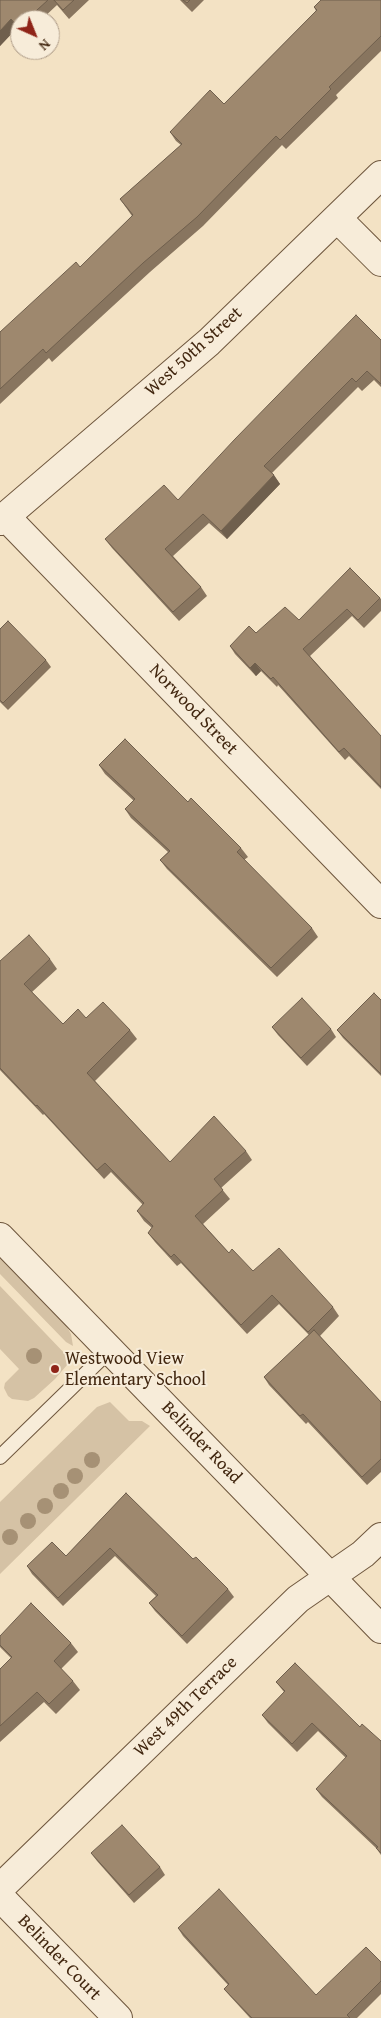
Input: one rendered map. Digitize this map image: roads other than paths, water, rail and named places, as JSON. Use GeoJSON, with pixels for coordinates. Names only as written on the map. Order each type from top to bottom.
{"type":"FeatureCollection","features":[{"type":"Feature","properties":{"kind":"street","name":"West 50th Street"},"geometry":{"type":"LineString","coordinates":[[3,519],[209,342],[381,175]]}},
{"type":"Feature","properties":{"kind":"street"},"geometry":{"type":"LineString","coordinates":[[337,218],[381,262]]}},
{"type":"Feature","properties":{"kind":"street","name":"Norwood Street"},"geometry":{"type":"LineString","coordinates":[[3,519],[381,904]]}},
{"type":"Feature","properties":{"kind":"street","name":"Belinder Road"},"geometry":{"type":"LineString","coordinates":[[0,1237],[381,1629]]}},
{"type":"Feature","properties":{"kind":"street","name":"West 49th Terrace"},"geometry":{"type":"LineString","coordinates":[[0,1888],[298,1599],[363,1554],[381,1537]]}},
{"type":"Feature","properties":{"kind":"street","name":"Belinder Court"},"geometry":{"type":"LineString","coordinates":[[0,1897],[118,2018]]}},
{"type":"Feature","properties":{"kind":"lane"},"geometry":{"type":"LineString","coordinates":[[0,1457],[110,1350]]}},
{"type":"Feature","properties":{"kind":"place","name":"Westwood View Elementary School"},"geometry":{"type":"Point","coordinates":[55,1369]}}]}
